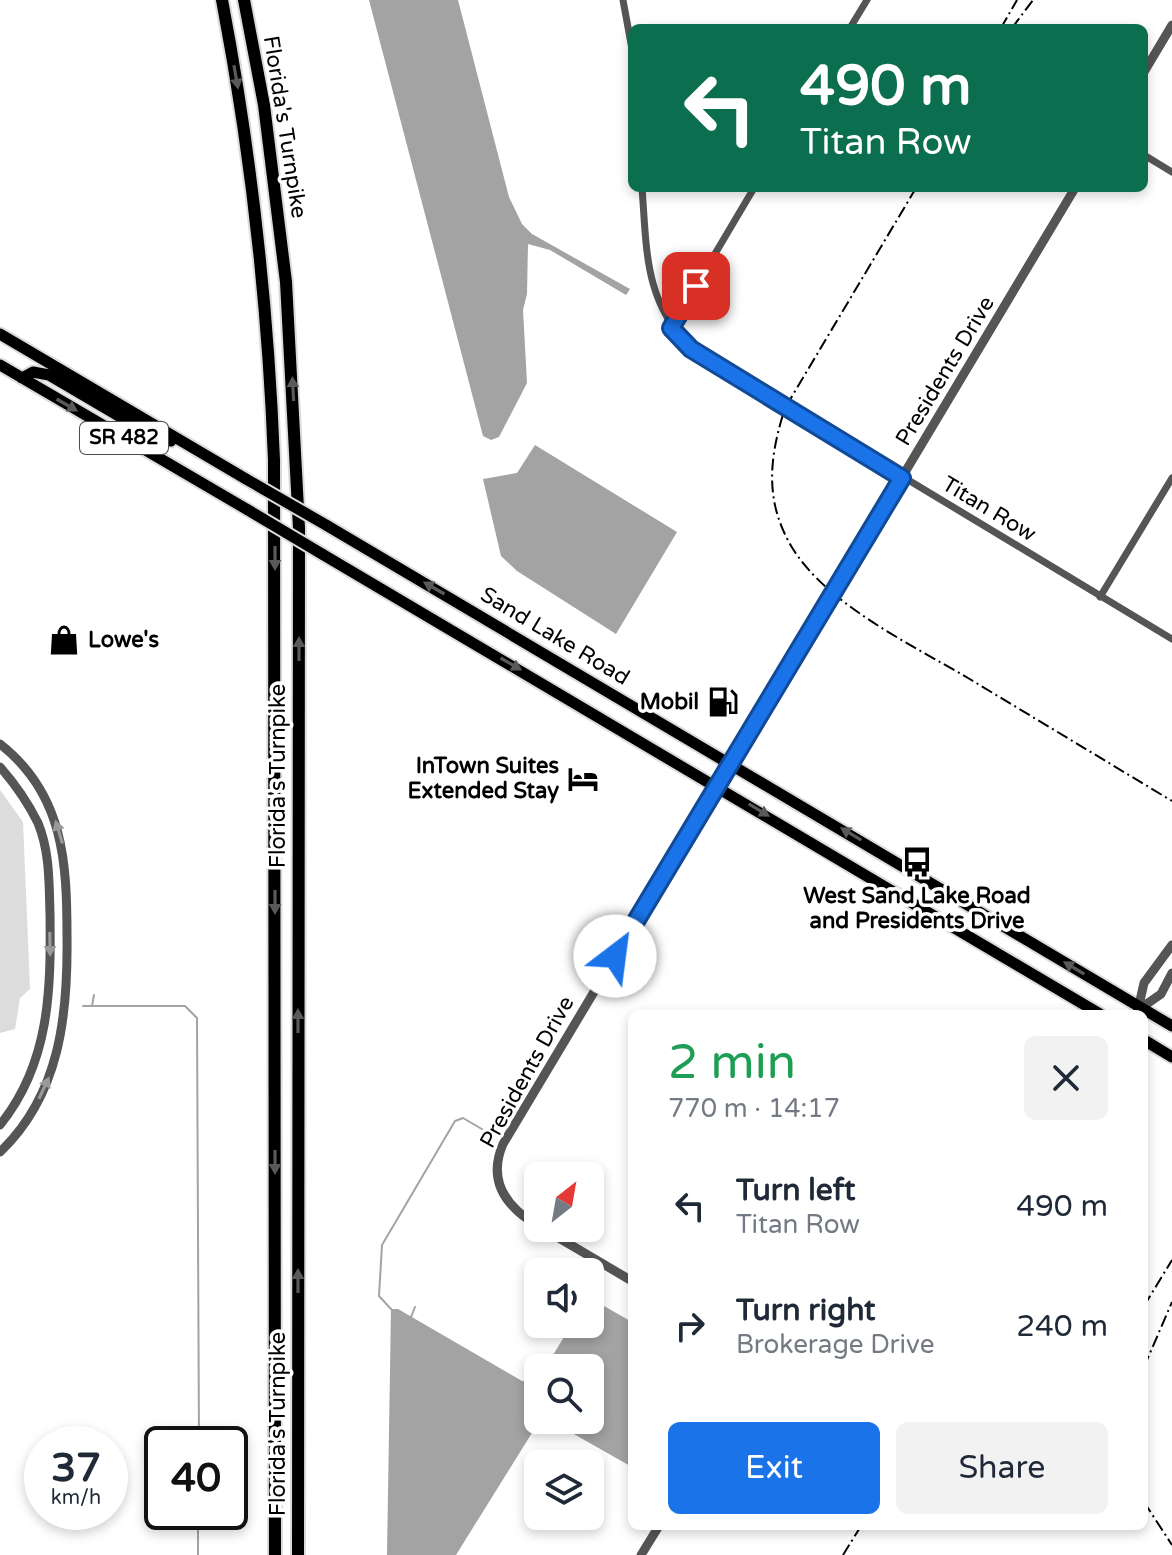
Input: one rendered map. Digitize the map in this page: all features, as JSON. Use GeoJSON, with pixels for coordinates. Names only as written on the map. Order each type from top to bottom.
{"type":"FeatureCollection","features":[{"type":"Feature","properties":{"kind":"highway","name":"Florida's Turnpike"},"geometry":{"type":"LineString","coordinates":[[222,0],[256,211],[269,341],[274,460],[275,1555]]}},
{"type":"Feature","properties":{"kind":"highway","name":"Florida's Turnpike"},"geometry":{"type":"LineString","coordinates":[[244,0],[268,135],[286,282],[298,514],[298,1555]]}},
{"type":"Feature","properties":{"kind":"main road","name":"SR 482"},"geometry":{"type":"LineString","coordinates":[[0,334],[198,450]]}},
{"type":"Feature","properties":{"kind":"main road","name":"SR 482"},"geometry":{"type":"LineString","coordinates":[[0,365],[22,378]]}},
{"type":"Feature","properties":{"kind":"main road"},"geometry":{"type":"LineString","coordinates":[[22,378],[33,372],[49,375],[146,432],[198,450]]}},
{"type":"Feature","properties":{"kind":"main road","name":"Sand Lake Road"},"geometry":{"type":"LineString","coordinates":[[22,378],[1093,1010]]}},
{"type":"Feature","properties":{"kind":"main road","name":"Sand Lake Road"},"geometry":{"type":"LineString","coordinates":[[198,450],[730,762],[1137,1010]]}},
{"type":"Feature","properties":{"kind":"main road","name":"Sand Lake Road"},"geometry":{"type":"LineString","coordinates":[[1148,1015],[1172,1026]]}},
{"type":"Feature","properties":{"kind":"main road"},"geometry":{"type":"LineString","coordinates":[[1148,1042],[1172,1057]]}},
{"type":"Feature","properties":{"kind":"street"},"geometry":{"type":"LineString","coordinates":[[623,0],[628,27]]}},
{"type":"Feature","properties":{"kind":"street"},"geometry":{"type":"LineString","coordinates":[[852,24],[867,0]]}},
{"type":"Feature","properties":{"kind":"street"},"geometry":{"type":"LineString","coordinates":[[1148,65],[1172,25]]}},
{"type":"Feature","properties":{"kind":"street"},"geometry":{"type":"LineString","coordinates":[[1148,157],[1172,172]]}},
{"type":"Feature","properties":{"kind":"street","name":"Titan Row"},"geometry":{"type":"LineString","coordinates":[[642,192],[649,271],[656,300],[671,328],[691,349],[1172,639]]}},
{"type":"Feature","properties":{"kind":"street"},"geometry":{"type":"LineString","coordinates":[[671,328],[752,192]]}},
{"type":"Feature","properties":{"kind":"street","name":"Presidents Drive"},"geometry":{"type":"LineString","coordinates":[[524,1214],[506,1200],[497,1182],[496,1162],[716,785],[1073,192]]}},
{"type":"Feature","properties":{"kind":"street"},"geometry":{"type":"LineString","coordinates":[[1100,597],[1172,478]]}},
{"type":"Feature","properties":{"kind":"street"},"geometry":{"type":"LineString","coordinates":[[0,744],[28,772],[55,818],[67,877],[67,966],[65,1024],[47,1082],[22,1126],[0,1152]]}},
{"type":"Feature","properties":{"kind":"street"},"geometry":{"type":"LineString","coordinates":[[0,767],[27,803],[46,850],[51,965],[47,1021],[40,1049],[21,1095],[0,1125]]}},
{"type":"Feature","properties":{"kind":"street"},"geometry":{"type":"LineString","coordinates":[[1139,1010],[1144,983],[1172,945]]}},
{"type":"Feature","properties":{"kind":"street"},"geometry":{"type":"LineString","coordinates":[[1140,1010],[1161,994],[1172,973]]}},
{"type":"Feature","properties":{"kind":"street","name":"Presidents Drive"},"geometry":{"type":"LineString","coordinates":[[566,1242],[628,1279]]}},
{"type":"Feature","properties":{"kind":"street"},"geometry":{"type":"LineString","coordinates":[[641,1555],[657,1530]]}},
{"type":"Feature","properties":{"kind":"shaded area"},"geometry":{"type":"Polygon","coordinates":[[[369,0],[458,0],[509,197],[522,224],[532,234],[630,289],[626,295],[550,250],[528,244],[527,294],[523,310],[527,383],[499,437],[491,440],[483,436],[369,0]]]}},
{"type":"Feature","properties":{"kind":"shaded area"},"geometry":{"type":"Polygon","coordinates":[[[535,445],[677,532],[616,634],[517,571],[501,556],[483,479],[517,473],[535,445]]]}},
{"type":"Feature","properties":{"kind":"shaded area"},"geometry":{"type":"Polygon","coordinates":[[[0,790],[23,822],[30,989],[20,998],[15,1029],[0,1033],[0,790]]]}},
{"type":"Feature","properties":{"kind":"shaded area"},"geometry":{"type":"Polygon","coordinates":[[[604,1306],[628,1320],[628,1465],[574,1434],[604,1434],[604,1354],[554,1354],[563,1338],[604,1338],[604,1306]]]}},
{"type":"Feature","properties":{"kind":"shaded area"},"geometry":{"type":"Polygon","coordinates":[[[391,1309],[398,1309],[524,1381],[524,1434],[531,1434],[456,1555],[387,1555],[391,1309]]]}},
{"type":"Feature","properties":{"kind":"waterway"},"geometry":{"type":"LineString","coordinates":[[92,1006],[94,995]]}},
{"type":"Feature","properties":{"kind":"waterway"},"geometry":{"type":"LineString","coordinates":[[83,1006],[185,1006],[197,1018],[199,1426]]}},
{"type":"Feature","properties":{"kind":"waterway"},"geometry":{"type":"LineString","coordinates":[[391,1309],[379,1296],[382,1245],[455,1121],[463,1118],[492,1135]]}},
{"type":"Feature","properties":{"kind":"waterway"},"geometry":{"type":"LineString","coordinates":[[411,1317],[415,1307]]}},
{"type":"Feature","properties":{"kind":"waterway"},"geometry":{"type":"LineString","coordinates":[[198,1530],[198,1555]]}},
{"type":"Feature","properties":{"kind":"railway"},"geometry":{"type":"LineString","coordinates":[[1003,24],[1017,0]]}},
{"type":"Feature","properties":{"kind":"railway"},"geometry":{"type":"LineString","coordinates":[[1015,24],[1033,0]]}},
{"type":"Feature","properties":{"kind":"railway"},"geometry":{"type":"LineString","coordinates":[[914,192],[785,408],[775,445],[772,480],[777,514],[784,531],[808,569],[849,606],[1172,801]]}},
{"type":"Feature","properties":{"kind":"railway"},"geometry":{"type":"LineString","coordinates":[[1148,1299],[1172,1260]]}},
{"type":"Feature","properties":{"kind":"railway"},"geometry":{"type":"LineString","coordinates":[[1148,1358],[1172,1302]]}},
{"type":"Feature","properties":{"kind":"railway"},"geometry":{"type":"LineString","coordinates":[[1148,1508],[1172,1545]]}},
{"type":"Feature","properties":{"kind":"railway"},"geometry":{"type":"LineString","coordinates":[[843,1555],[859,1530]]}},
{"type":"Feature","properties":{"kind":"place","name":"Lowe's"},"geometry":{"type":"Point","coordinates":[64,640]}},
{"type":"Feature","properties":{"kind":"place","name":"Mobil"},"geometry":{"type":"Point","coordinates":[723,702]}},
{"type":"Feature","properties":{"kind":"place","name":"InTown Suites Extended Stay"},"geometry":{"type":"Point","coordinates":[583,779]}},
{"type":"Feature","properties":{"kind":"place","name":"West Sand Lake Road and Presidents Drive"},"geometry":{"type":"Point","coordinates":[917,862]}},
{"type":"Feature","properties":{"kind":"route"},"geometry":{"type":"LineString","coordinates":[[615,956],[902,478],[691,349],[671,328],[696,286]]}}]}
